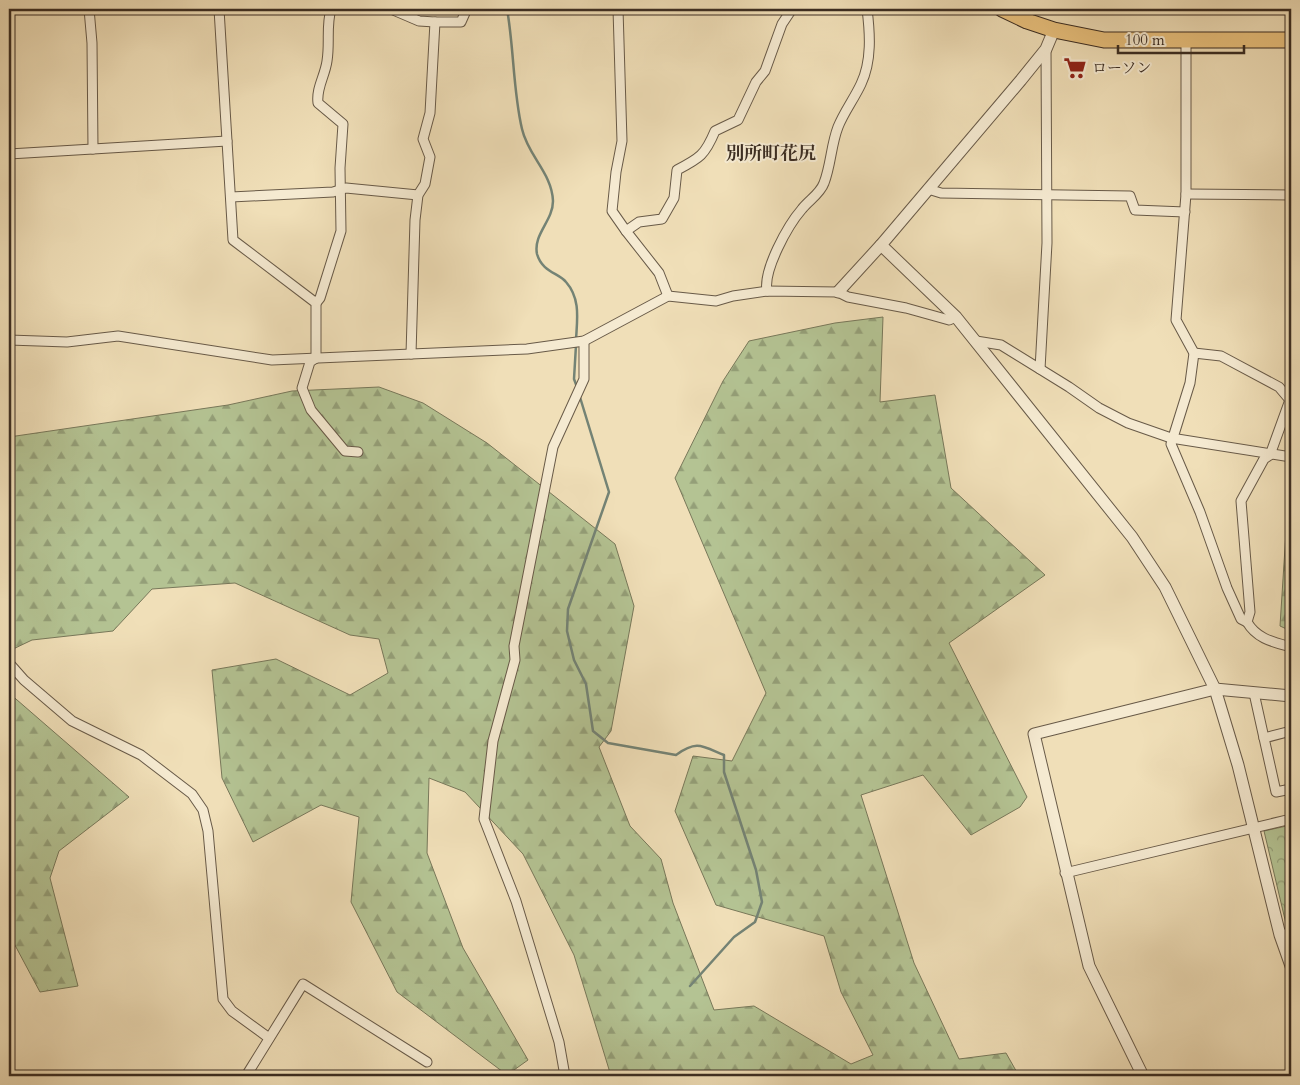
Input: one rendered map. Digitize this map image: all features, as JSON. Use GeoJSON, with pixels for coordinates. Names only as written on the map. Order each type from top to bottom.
{"type":"FeatureCollection","features":[{"type":"Feature","properties":{"kind":"main road"},"geometry":{"type":"LineString","coordinates":[[1002,9],[1028,15],[1054,30],[1104,40],[1291,40]]}},
{"type":"Feature","properties":{"kind":"street"},"geometry":{"type":"LineString","coordinates":[[89,9],[92,43],[93,149]]}},
{"type":"Feature","properties":{"kind":"street"},"geometry":{"type":"LineString","coordinates":[[220,9],[233,240],[316,303]]}},
{"type":"Feature","properties":{"kind":"street"},"geometry":{"type":"LineString","coordinates":[[316,358],[316,303],[320,298],[341,231],[340,190],[343,124],[318,103],[317,95],[327,61],[331,9]]}},
{"type":"Feature","properties":{"kind":"street"},"geometry":{"type":"LineString","coordinates":[[391,9],[419,20],[435,22],[461,22],[466,13],[464,9]]}},
{"type":"Feature","properties":{"kind":"street"},"geometry":{"type":"LineString","coordinates":[[618,9],[622,141],[616,172],[612,211],[659,273],[668,296]]}},
{"type":"Feature","properties":{"kind":"street"},"geometry":{"type":"LineString","coordinates":[[626,231],[639,222],[662,219],[674,198],[677,170],[700,158],[707,152],[715,131],[738,120],[756,82],[765,71],[782,24],[792,9]]}},
{"type":"Feature","properties":{"kind":"street"},"geometry":{"type":"LineString","coordinates":[[766,292],[769,273],[786,232],[802,208],[818,193],[824,183],[837,129],[847,106],[862,83],[869,54],[867,9]]}},
{"type":"Feature","properties":{"kind":"street"},"geometry":{"type":"LineString","coordinates":[[411,354],[415,220],[418,195],[425,184],[430,157],[423,139],[430,113],[435,22]]}},
{"type":"Feature","properties":{"kind":"street"},"geometry":{"type":"LineString","coordinates":[[838,292],[882,245],[1046,49],[1054,30]]}},
{"type":"Feature","properties":{"kind":"street"},"geometry":{"type":"LineString","coordinates":[[1186,41],[1186,194],[1176,320],[1194,353],[1190,383],[1170,444],[1200,512],[1227,588],[1241,620],[1247,622],[1253,631],[1265,640],[1291,647]]}},
{"type":"Feature","properties":{"kind":"street"},"geometry":{"type":"LineString","coordinates":[[1040,369],[1047,194],[1046,49]]}},
{"type":"Feature","properties":{"kind":"street"},"geometry":{"type":"LineString","coordinates":[[9,154],[227,140]]}},
{"type":"Feature","properties":{"kind":"street"},"geometry":{"type":"LineString","coordinates":[[231,197],[340,190],[346,188],[418,195]]}},
{"type":"Feature","properties":{"kind":"street"},"geometry":{"type":"LineString","coordinates":[[928,189],[941,193],[1130,196],[1135,210],[1185,212]]}},
{"type":"Feature","properties":{"kind":"street"},"geometry":{"type":"LineString","coordinates":[[1186,194],[1291,194]]}},
{"type":"Feature","properties":{"kind":"street"},"geometry":{"type":"LineString","coordinates":[[882,245],[956,317],[976,340],[1132,537],[1166,587],[1216,689],[1238,765],[1252,829],[1286,934],[1291,966]]}},
{"type":"Feature","properties":{"kind":"street"},"geometry":{"type":"LineString","coordinates":[[9,340],[67,342],[118,336],[272,360],[527,348],[584,340],[668,296],[716,301],[733,296],[766,292],[838,292],[848,297],[906,308],[949,320],[956,317]]}},
{"type":"Feature","properties":{"kind":"street"},"geometry":{"type":"LineString","coordinates":[[565,1076],[559,1042],[516,902],[484,819],[494,741],[515,660],[514,646],[551,457],[576,394],[584,379],[584,340]]}},
{"type":"Feature","properties":{"kind":"street"},"geometry":{"type":"LineString","coordinates":[[976,340],[1001,345],[1099,408],[1128,423],[1171,438],[1291,457]]}},
{"type":"Feature","properties":{"kind":"street"},"geometry":{"type":"LineString","coordinates":[[1194,353],[1222,356],[1279,387],[1291,399],[1270,455],[1264,459],[1241,501],[1250,612],[1247,622]]}},
{"type":"Feature","properties":{"kind":"street"},"geometry":{"type":"LineString","coordinates":[[316,358],[310,362],[302,388],[311,410],[345,451],[358,452]]}},
{"type":"Feature","properties":{"kind":"street"},"geometry":{"type":"LineString","coordinates":[[9,663],[24,680],[72,721],[141,755],[192,794],[203,810],[208,831],[223,998],[232,1011],[269,1038]]}},
{"type":"Feature","properties":{"kind":"street"},"geometry":{"type":"LineString","coordinates":[[1143,1076],[1089,966],[1065,873],[1034,734],[1216,689],[1291,696]]}},
{"type":"Feature","properties":{"kind":"street"},"geometry":{"type":"LineString","coordinates":[[1254,693],[1276,792],[1291,789]]}},
{"type":"Feature","properties":{"kind":"street"},"geometry":{"type":"LineString","coordinates":[[1264,738],[1291,731]]}},
{"type":"Feature","properties":{"kind":"street"},"geometry":{"type":"LineString","coordinates":[[1065,873],[1291,819]]}},
{"type":"Feature","properties":{"kind":"street"},"geometry":{"type":"LineString","coordinates":[[246,1076],[304,984],[427,1062]]}},
{"type":"Feature","properties":{"kind":"green space"},"geometry":{"type":"Polygon","coordinates":[[[883,317],[880,402],[935,395],[951,488],[1045,575],[949,643],[1027,797],[1020,807],[971,835],[923,775],[861,795],[914,963],[959,1059],[1006,1053],[1019,1076],[611,1076],[574,955],[523,854],[465,792],[429,778],[427,853],[463,948],[528,1060],[507,1075],[397,992],[351,902],[359,817],[321,805],[253,842],[222,778],[212,670],[276,659],[350,695],[388,673],[379,639],[350,635],[235,583],[152,589],[113,631],[32,640],[9,651],[9,437],[228,405],[292,391],[379,387],[423,403],[487,443],[615,544],[634,606],[611,731],[599,747],[630,826],[661,859],[673,903],[714,1010],[754,1006],[851,1064],[873,1055],[841,992],[824,936],[716,905],[675,811],[693,756],[732,761],[766,693],[675,478],[723,381],[749,341],[835,323],[883,317]]]}},
{"type":"Feature","properties":{"kind":"green space"},"geometry":{"type":"Polygon","coordinates":[[[1291,528],[1291,631],[1280,626],[1286,532],[1291,528]]]}},
{"type":"Feature","properties":{"kind":"green space"},"geometry":{"type":"Polygon","coordinates":[[[9,693],[129,797],[59,851],[50,878],[78,986],[40,992],[9,934],[9,693]]]}},
{"type":"Feature","properties":{"kind":"green space"},"geometry":{"type":"Polygon","coordinates":[[[1291,825],[1291,928],[1287,928],[1264,831],[1291,825]]]}},
{"type":"Feature","properties":{"kind":"waterway"},"geometry":{"type":"LineString","coordinates":[[507,9],[522,129],[529,148],[549,182],[552,191],[552,208],[538,240],[537,254],[543,265],[563,279],[574,295],[577,310],[576,340]]}},
{"type":"Feature","properties":{"kind":"waterway"},"geometry":{"type":"LineString","coordinates":[[576,345],[574,379],[577,387]]}},
{"type":"Feature","properties":{"kind":"waterway"},"geometry":{"type":"LineString","coordinates":[[579,394],[609,492],[568,609],[567,631],[574,660],[586,684],[593,731],[608,743],[676,755],[689,747],[700,746],[724,755],[724,772],[756,870],[762,902],[755,922],[734,937],[690,986]]}},
{"type":"Feature","properties":{"kind":"place","name":"ローソン"},"geometry":{"type":"Point","coordinates":[1075,68]}},
{"type":"Feature","properties":{"kind":"district","name":"別所町花尻"},"geometry":{"type":"Point","coordinates":[771,153]}}]}
